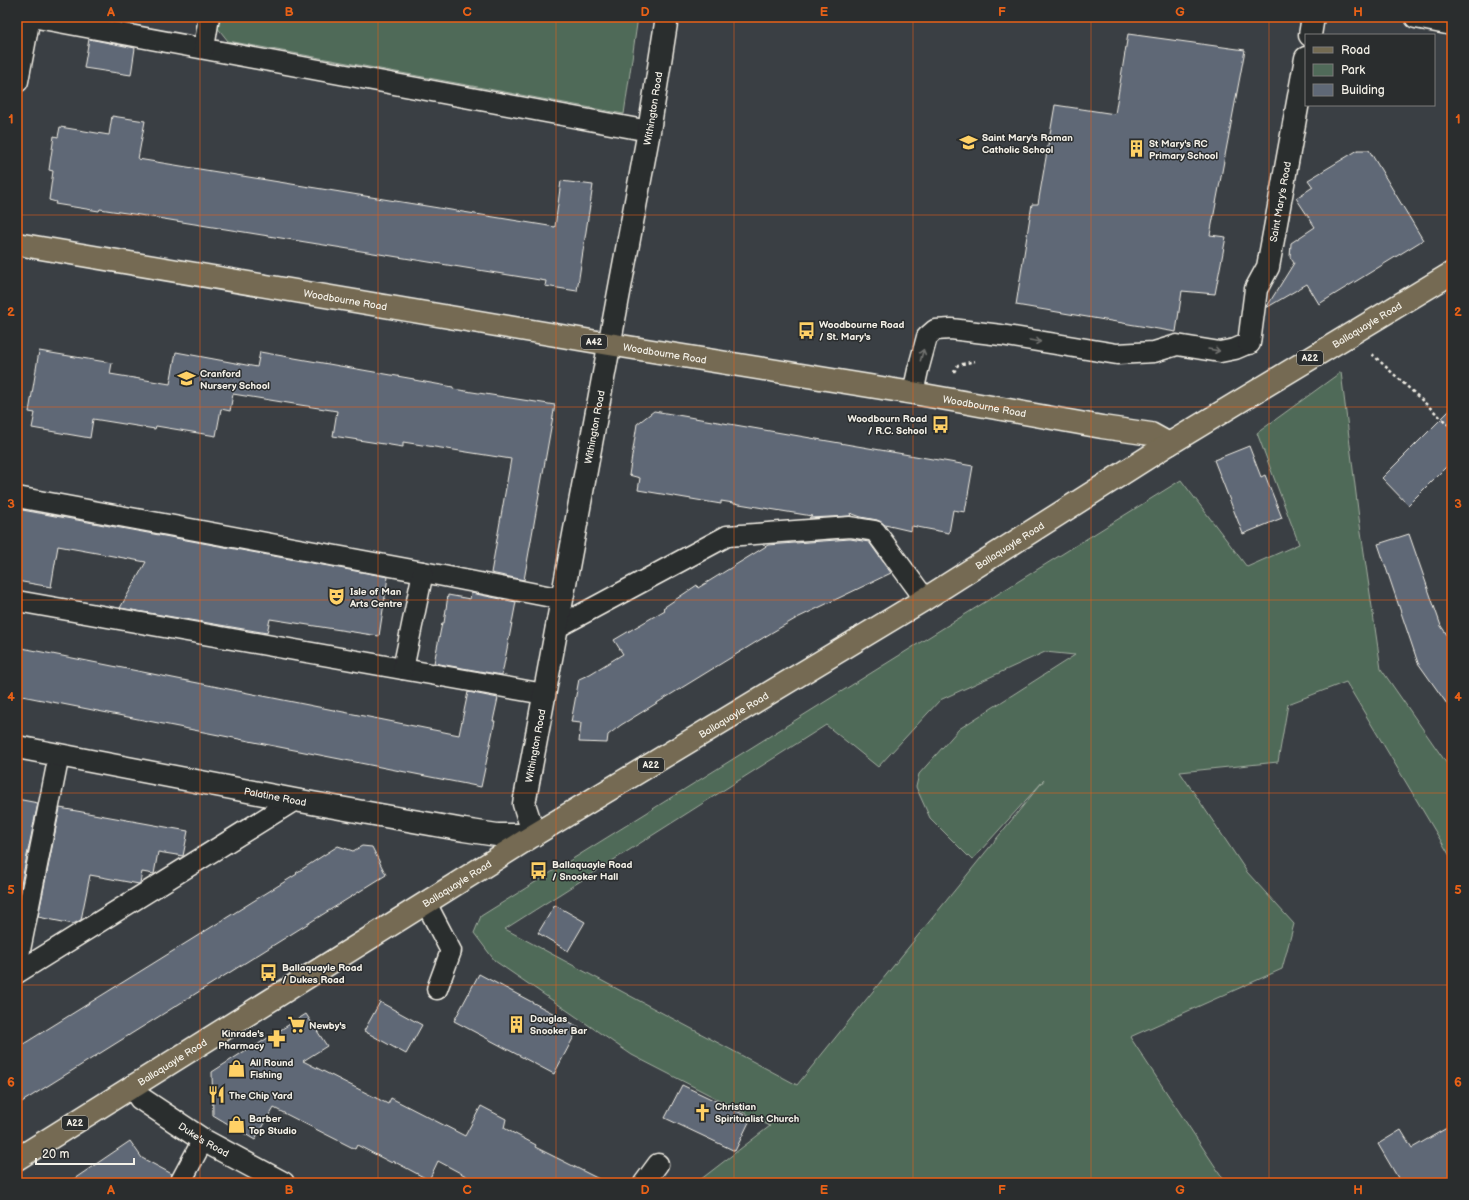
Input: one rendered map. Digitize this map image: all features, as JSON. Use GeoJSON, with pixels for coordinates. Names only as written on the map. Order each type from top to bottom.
{"type":"FeatureCollection","features":[{"type":"Feature","properties":{"kind":"main road","name":"Woodbourne Road"},"geometry":{"type":"LineString","coordinates":[[17,244],[1151,434],[1169,444]]}},
{"type":"Feature","properties":{"kind":"main road","name":"Ballaquayle Road"},"geometry":{"type":"LineString","coordinates":[[17,1159],[534,835],[925,599],[1169,444],[1452,273]]}},
{"type":"Feature","properties":{"kind":"street"},"geometry":{"type":"LineString","coordinates":[[18,71],[30,17]]}},
{"type":"Feature","properties":{"kind":"street","name":"Withington Road"},"geometry":{"type":"LineString","coordinates":[[534,835],[524,804],[649,131],[667,17]]}},
{"type":"Feature","properties":{"kind":"street"},"geometry":{"type":"LineString","coordinates":[[1310,34],[1313,17]]}},
{"type":"Feature","properties":{"kind":"street"},"geometry":{"type":"LineString","coordinates":[[1416,17],[1452,24]]}},
{"type":"Feature","properties":{"kind":"street","name":"Saint Mary's Road"},"geometry":{"type":"LineString","coordinates":[[1249,343],[1256,289],[1268,267],[1305,64]]}},
{"type":"Feature","properties":{"kind":"street","name":"Palatine Road"},"geometry":{"type":"LineString","coordinates":[[17,747],[295,800],[497,835],[534,835]]}},
{"type":"Feature","properties":{"kind":"street","name":"Duke's Road"},"geometry":{"type":"LineString","coordinates":[[133,1086],[140,1098],[203,1140],[283,1183]]}},
{"type":"Feature","properties":{"kind":"lane"},"geometry":{"type":"LineString","coordinates":[[30,17],[649,131]]}},
{"type":"Feature","properties":{"kind":"lane"},"geometry":{"type":"LineString","coordinates":[[204,48],[209,17]]}},
{"type":"Feature","properties":{"kind":"lane"},"geometry":{"type":"LineString","coordinates":[[913,393],[927,337],[935,330],[951,329],[1001,335],[1117,354],[1154,352],[1177,345],[1220,352],[1235,349],[1249,343]]}},
{"type":"Feature","properties":{"kind":"lane"},"geometry":{"type":"LineString","coordinates":[[17,498],[423,572],[562,599]]}},
{"type":"Feature","properties":{"kind":"lane"},"geometry":{"type":"LineString","coordinates":[[556,628],[727,536],[850,527],[875,531],[925,599]]}},
{"type":"Feature","properties":{"kind":"lane"},"geometry":{"type":"LineString","coordinates":[[403,669],[423,572]]}},
{"type":"Feature","properties":{"kind":"lane"},"geometry":{"type":"LineString","coordinates":[[17,601],[544,694]]}},
{"type":"Feature","properties":{"kind":"lane"},"geometry":{"type":"LineString","coordinates":[[17,965],[59,755]]}},
{"type":"Feature","properties":{"kind":"lane"},"geometry":{"type":"LineString","coordinates":[[17,973],[295,800]]}},
{"type":"Feature","properties":{"kind":"lane"},"geometry":{"type":"LineString","coordinates":[[426,903],[451,951],[437,989]]}},
{"type":"Feature","properties":{"kind":"lane"},"geometry":{"type":"LineString","coordinates":[[180,1183],[203,1140]]}},
{"type":"Feature","properties":{"kind":"lane"},"geometry":{"type":"LineString","coordinates":[[644,1183],[658,1164]]}},
{"type":"Feature","properties":{"kind":"path"},"geometry":{"type":"LineString","coordinates":[[1368,349],[1452,428]]}},
{"type":"Feature","properties":{"kind":"green space"},"geometry":{"type":"Polygon","coordinates":[[[218,17],[638,17],[624,114],[228,41],[217,27],[218,17]]]}},
{"type":"Feature","properties":{"kind":"green space"},"geometry":{"type":"Polygon","coordinates":[[[1341,372],[1359,518],[1381,669],[1452,771],[1452,855],[1450,856],[1346,682],[1288,704],[1278,762],[1180,772],[1247,872],[1294,924],[1282,969],[1130,1037],[1226,1183],[696,1183],[770,1126],[632,1055],[495,961],[474,933],[481,916],[1181,480],[1247,567],[1299,544],[1257,433],[1341,372]],[[1045,652],[940,700],[878,767],[826,725],[505,929],[797,1085],[1044,780],[972,860],[930,818],[916,787],[919,774],[959,729],[1075,655],[1045,652]]]}},
{"type":"Feature","properties":{"kind":"building","name":"St Mary's RC Primary School"},"geometry":{"type":"Polygon","coordinates":[[[1128,34],[1245,50],[1210,235],[1226,237],[1215,294],[1182,291],[1176,332],[1016,305],[1032,204],[1038,204],[1055,105],[1115,114],[1128,34]]]}},
{"type":"Feature","properties":{"kind":"building"},"geometry":{"type":"Polygon","coordinates":[[[89,39],[135,48],[131,75],[84,68],[89,39]]]}},
{"type":"Feature","properties":{"kind":"building"},"geometry":{"type":"Polygon","coordinates":[[[112,116],[145,121],[138,159],[555,227],[561,181],[593,185],[577,291],[545,286],[546,281],[139,215],[100,209],[99,211],[55,204],[56,202],[49,200],[53,171],[49,170],[54,136],[58,137],[60,127],[109,135],[112,116]]]}},
{"type":"Feature","properties":{"kind":"building"},"geometry":{"type":"Polygon","coordinates":[[[1358,150],[1369,150],[1423,240],[1319,304],[1307,284],[1266,308],[1294,263],[1290,257],[1291,243],[1315,227],[1296,198],[1313,187],[1308,180],[1358,150]]]}},
{"type":"Feature","properties":{"kind":"building"},"geometry":{"type":"Polygon","coordinates":[[[39,351],[112,363],[110,374],[170,384],[176,352],[257,367],[260,352],[414,379],[453,387],[453,389],[555,405],[524,580],[491,573],[511,459],[403,442],[403,447],[333,436],[337,411],[233,394],[230,411],[221,409],[216,436],[156,426],[155,429],[93,419],[90,438],[32,428],[35,413],[29,412],[39,351]]]}},
{"type":"Feature","properties":{"kind":"building"},"geometry":{"type":"Polygon","coordinates":[[[1452,408],[1452,461],[1408,505],[1382,478],[1452,408]]]}},
{"type":"Feature","properties":{"kind":"building"},"geometry":{"type":"Polygon","coordinates":[[[654,411],[973,466],[965,512],[953,510],[949,533],[912,526],[911,531],[885,525],[877,520],[850,513],[851,516],[809,518],[812,516],[721,501],[721,504],[638,490],[640,478],[629,475],[637,424],[654,411]]]}},
{"type":"Feature","properties":{"kind":"building"},"geometry":{"type":"Polygon","coordinates":[[[1249,446],[1261,477],[1265,475],[1282,518],[1243,534],[1214,460],[1249,446]]]}},
{"type":"Feature","properties":{"kind":"building"},"geometry":{"type":"Polygon","coordinates":[[[17,509],[388,577],[379,636],[270,619],[267,633],[120,608],[146,562],[58,546],[51,587],[17,581],[17,509]]]}},
{"type":"Feature","properties":{"kind":"building"},"geometry":{"type":"Polygon","coordinates":[[[1409,534],[1441,626],[1452,642],[1452,711],[1418,663],[1378,544],[1409,534]]]}},
{"type":"Feature","properties":{"kind":"building"},"geometry":{"type":"Polygon","coordinates":[[[850,539],[869,542],[891,573],[795,619],[771,633],[621,725],[608,735],[607,743],[579,742],[581,723],[571,722],[579,679],[623,654],[614,640],[665,610],[663,608],[697,585],[698,588],[768,545],[850,539]]]}},
{"type":"Feature","properties":{"kind":"building"},"geometry":{"type":"Polygon","coordinates":[[[471,593],[516,602],[502,675],[434,663],[442,623],[444,623],[448,595],[470,599],[471,593]]]}},
{"type":"Feature","properties":{"kind":"building"},"geometry":{"type":"Polygon","coordinates":[[[17,647],[459,735],[468,692],[498,698],[493,721],[495,721],[481,787],[17,695],[17,647]]]}},
{"type":"Feature","properties":{"kind":"building"},"geometry":{"type":"Polygon","coordinates":[[[17,799],[38,803],[20,889],[17,889],[17,799]]]}},
{"type":"Feature","properties":{"kind":"building"},"geometry":{"type":"Polygon","coordinates":[[[60,808],[188,831],[183,856],[158,852],[154,874],[142,872],[139,884],[90,875],[81,920],[73,924],[38,917],[60,808]]]}},
{"type":"Feature","properties":{"kind":"building"},"geometry":{"type":"Polygon","coordinates":[[[338,846],[353,851],[362,846],[372,847],[386,875],[17,1105],[17,1048],[297,874],[296,873],[338,846]]]}},
{"type":"Feature","properties":{"kind":"building"},"geometry":{"type":"Polygon","coordinates":[[[555,905],[585,922],[568,951],[538,933],[555,905]]]}},
{"type":"Feature","properties":{"kind":"building","name":"Douglas Snooker Bar"},"geometry":{"type":"Polygon","coordinates":[[[479,974],[579,1027],[554,1074],[454,1021],[479,974]]]}},
{"type":"Feature","properties":{"kind":"building"},"geometry":{"type":"Polygon","coordinates":[[[380,1002],[422,1025],[406,1054],[364,1031],[380,1002]]]}},
{"type":"Feature","properties":{"kind":"building"},"geometry":{"type":"Polygon","coordinates":[[[306,1014],[327,1046],[303,1061],[388,1104],[391,1098],[465,1136],[481,1106],[506,1119],[504,1128],[536,1145],[535,1147],[607,1183],[479,1183],[438,1161],[429,1180],[393,1161],[392,1163],[357,1145],[355,1149],[274,1108],[255,1140],[213,1115],[212,1072],[306,1014]]]}},
{"type":"Feature","properties":{"kind":"building","name":"Christian Spiritualist Church"},"geometry":{"type":"Polygon","coordinates":[[[682,1085],[751,1118],[735,1151],[665,1118],[682,1085]]]}},
{"type":"Feature","properties":{"kind":"building"},"geometry":{"type":"Polygon","coordinates":[[[1452,1125],[1452,1183],[1401,1183],[1378,1144],[1401,1130],[1412,1148],[1452,1125]]]}},
{"type":"Feature","properties":{"kind":"building"},"geometry":{"type":"Polygon","coordinates":[[[130,1141],[142,1158],[172,1174],[169,1183],[68,1183],[130,1141]]]}},
{"type":"Feature","properties":{"kind":"place","name":"Saint Mary's Roman Catholic School"},"geometry":{"type":"Point","coordinates":[969,143]}},
{"type":"Feature","properties":{"kind":"place","name":"St Mary's RC Primary School"},"geometry":{"type":"Point","coordinates":[1136,149]}},
{"type":"Feature","properties":{"kind":"place","name":"Woodbourne Road / St. Mary's"},"geometry":{"type":"Point","coordinates":[806,330]}},
{"type":"Feature","properties":{"kind":"place","name":"Cranford Nursery School"},"geometry":{"type":"Point","coordinates":[187,379]}},
{"type":"Feature","properties":{"kind":"place","name":"Woodbourn Road / R.C. School"},"geometry":{"type":"Point","coordinates":[940,424]}},
{"type":"Feature","properties":{"kind":"place","name":"Isle of Man Arts Centre"},"geometry":{"type":"Point","coordinates":[337,597]}},
{"type":"Feature","properties":{"kind":"place","name":"Ballaquayle Road / Snooker Hall"},"geometry":{"type":"Point","coordinates":[539,870]}},
{"type":"Feature","properties":{"kind":"place","name":"Ballaquayle Road / Dukes Road"},"geometry":{"type":"Point","coordinates":[269,973]}},
{"type":"Feature","properties":{"kind":"place","name":"Douglas Snooker Bar"},"geometry":{"type":"Point","coordinates":[517,1024]}},
{"type":"Feature","properties":{"kind":"place","name":"Newby's"},"geometry":{"type":"Point","coordinates":[296,1025]}},
{"type":"Feature","properties":{"kind":"place","name":"Kinrade's Pharmacy"},"geometry":{"type":"Point","coordinates":[277,1039]}},
{"type":"Feature","properties":{"kind":"place","name":"All Round Fishing"},"geometry":{"type":"Point","coordinates":[237,1068]}},
{"type":"Feature","properties":{"kind":"place","name":"The Chip Yard"},"geometry":{"type":"Point","coordinates":[216,1095]}},
{"type":"Feature","properties":{"kind":"place","name":"Christian Spiritualist Church"},"geometry":{"type":"Point","coordinates":[702,1112]}},
{"type":"Feature","properties":{"kind":"place","name":"Barber Top Studio"},"geometry":{"type":"Point","coordinates":[236,1124]}}]}
